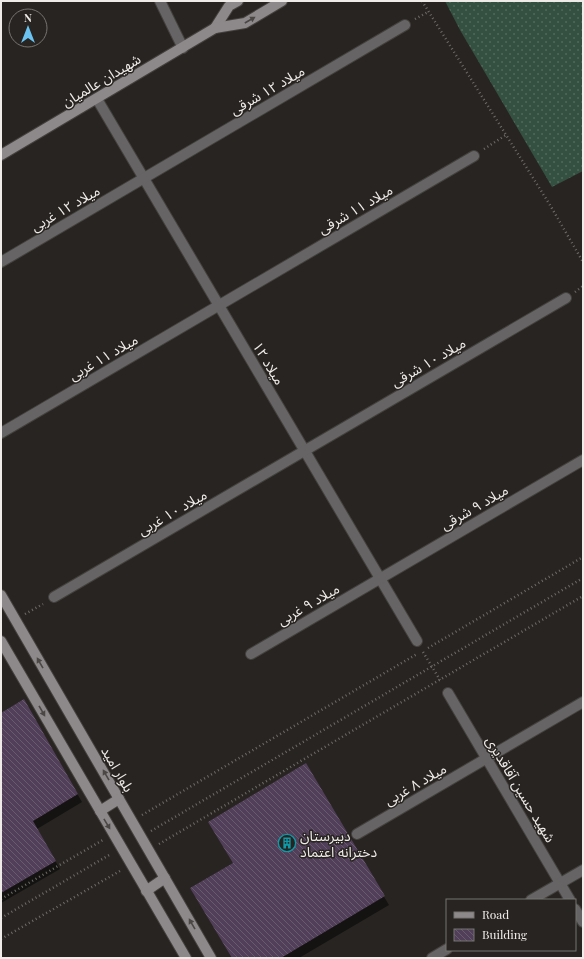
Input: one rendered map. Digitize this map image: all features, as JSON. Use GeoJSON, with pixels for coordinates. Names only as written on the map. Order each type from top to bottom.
{"type":"FeatureCollection","features":[{"type":"Feature","properties":{"kind":"street"},"geometry":{"type":"LineString","coordinates":[[160,1],[183,48]]}},
{"type":"Feature","properties":{"kind":"street"},"geometry":{"type":"LineString","coordinates":[[215,28],[229,6],[238,1]]}},
{"type":"Feature","properties":{"kind":"street"},"geometry":{"type":"LineString","coordinates":[[215,28],[245,23],[282,1]]}},
{"type":"Feature","properties":{"kind":"street","name":"میلاد ۱۲ شرقی"},"geometry":{"type":"LineString","coordinates":[[143,178],[405,25]]}},
{"type":"Feature","properties":{"kind":"street","name":"شهیدان عالمیان"},"geometry":{"type":"LineString","coordinates":[[1,155],[215,28]]}},
{"type":"Feature","properties":{"kind":"street","name":"میلاد ۱۲"},"geometry":{"type":"LineString","coordinates":[[97,99],[417,641]]}},
{"type":"Feature","properties":{"kind":"street","name":"میلاد ۱۱ شرقی"},"geometry":{"type":"LineString","coordinates":[[218,305],[474,156]]}},
{"type":"Feature","properties":{"kind":"street","name":"میلاد ۱۲ غربی"},"geometry":{"type":"LineString","coordinates":[[1,262],[143,178]]}},
{"type":"Feature","properties":{"kind":"street","name":"میلاد ۱۰ شرقی"},"geometry":{"type":"LineString","coordinates":[[304,451],[566,298]]}},
{"type":"Feature","properties":{"kind":"street","name":"میلاد ۱۱ غربی"},"geometry":{"type":"LineString","coordinates":[[1,433],[218,305]]}},
{"type":"Feature","properties":{"kind":"street","name":"میلاد ۱۰ غربی"},"geometry":{"type":"LineString","coordinates":[[54,597],[304,451]]}},
{"type":"Feature","properties":{"kind":"street","name":"میلاد ۹ شرقی"},"geometry":{"type":"LineString","coordinates":[[380,578],[583,460]]}},
{"type":"Feature","properties":{"kind":"street","name":"میلاد ۹ غربی"},"geometry":{"type":"LineString","coordinates":[[251,654],[380,578]]}},
{"type":"Feature","properties":{"kind":"street","name":"بلوار امید"},"geometry":{"type":"LineString","coordinates":[[1,595],[211,958]]}},
{"type":"Feature","properties":{"kind":"street"},"geometry":{"type":"LineString","coordinates":[[1,641],[186,958]]}},
{"type":"Feature","properties":{"kind":"street","name":"شهید حسین آقاقدیری"},"geometry":{"type":"LineString","coordinates":[[448,693],[569,899]]}},
{"type":"Feature","properties":{"kind":"street","name":"میلاد ۸ غربی"},"geometry":{"type":"LineString","coordinates":[[357,834],[583,702]]}},
{"type":"Feature","properties":{"kind":"street"},"geometry":{"type":"LineString","coordinates":[[100,811],[119,799]]}},
{"type":"Feature","properties":{"kind":"street"},"geometry":{"type":"LineString","coordinates":[[533,899],[583,870]]}},
{"type":"Feature","properties":{"kind":"street"},"geometry":{"type":"LineString","coordinates":[[146,890],[165,878]]}},
{"type":"Feature","properties":{"kind":"street"},"geometry":{"type":"LineString","coordinates":[[576,911],[583,922]]}},
{"type":"Feature","properties":{"kind":"street"},"geometry":{"type":"LineString","coordinates":[[432,958],[446,950]]}},
{"type":"Feature","properties":{"kind":"path"},"geometry":{"type":"LineString","coordinates":[[422,1],[583,262]]}},
{"type":"Feature","properties":{"kind":"path"},"geometry":{"type":"LineString","coordinates":[[474,156],[506,135]]}},
{"type":"Feature","properties":{"kind":"path"},"geometry":{"type":"LineString","coordinates":[[141,816],[583,557]]}},
{"type":"Feature","properties":{"kind":"path"},"geometry":{"type":"LineString","coordinates":[[150,831],[583,578]]}},
{"type":"Feature","properties":{"kind":"path"},"geometry":{"type":"LineString","coordinates":[[158,844],[583,596]]}},
{"type":"Feature","properties":{"kind":"path"},"geometry":{"type":"LineString","coordinates":[[15,620],[54,597]]}},
{"type":"Feature","properties":{"kind":"path"},"geometry":{"type":"LineString","coordinates":[[422,651],[448,693]]}},
{"type":"Feature","properties":{"kind":"path"},"geometry":{"type":"LineString","coordinates":[[1,899],[106,838]]}},
{"type":"Feature","properties":{"kind":"path"},"geometry":{"type":"LineString","coordinates":[[1,918],[114,852]]}},
{"type":"Feature","properties":{"kind":"path"},"geometry":{"type":"LineString","coordinates":[[1,939],[124,869]]}},
{"type":"Feature","properties":{"kind":"green space"},"geometry":{"type":"Polygon","coordinates":[[[445,1],[583,1],[583,171],[552,187],[460,30],[445,1]]]}},
{"type":"Feature","properties":{"kind":"building"},"geometry":{"type":"Polygon","coordinates":[[[24,699],[78,794],[33,821],[56,861],[1,893],[1,713],[24,699]]]}},
{"type":"Feature","properties":{"kind":"building","name":"دبیرستان دخترانه اعتماد"},"geometry":{"type":"Polygon","coordinates":[[[306,763],[385,896],[281,958],[232,958],[190,888],[233,863],[208,822],[306,763]]]}},
{"type":"Feature","properties":{"kind":"place","name":"دبیرستان دخترانه اعتماد"},"geometry":{"type":"Point","coordinates":[287,843]}}]}
